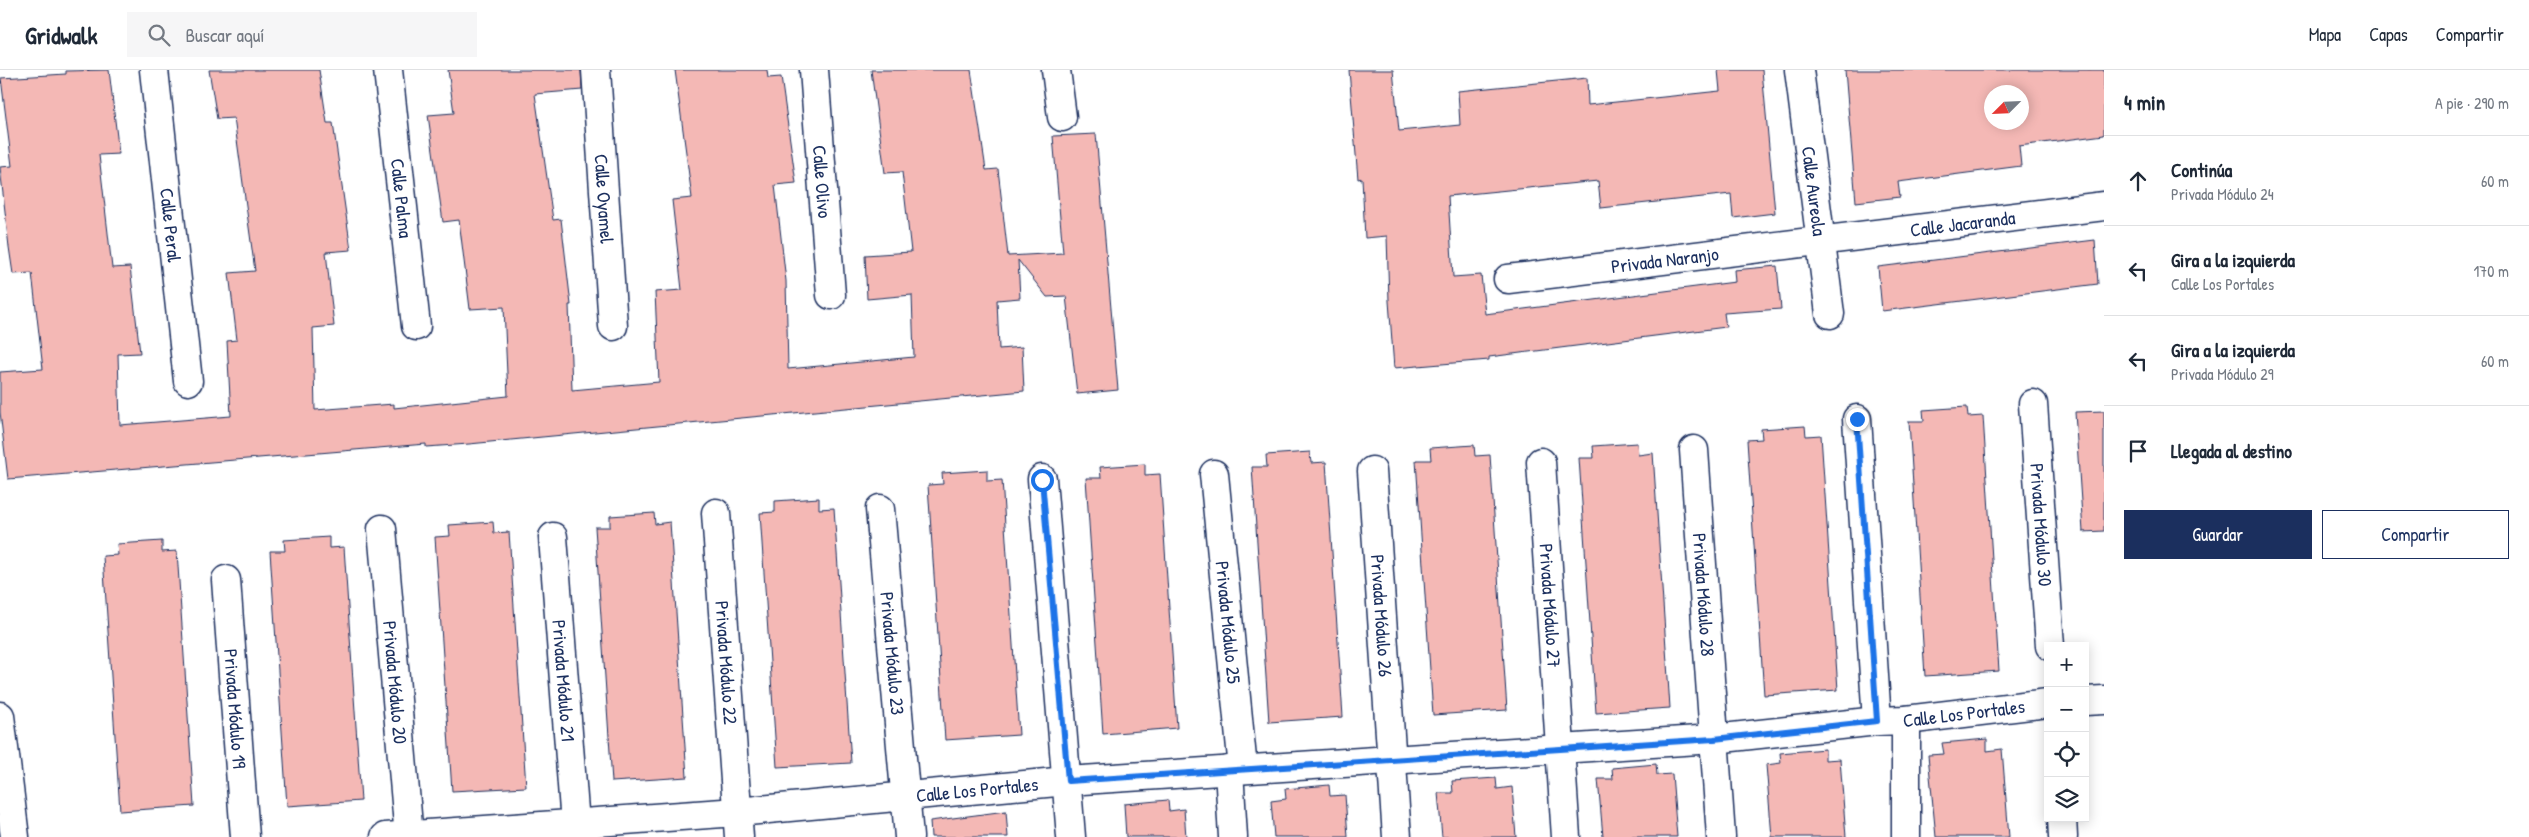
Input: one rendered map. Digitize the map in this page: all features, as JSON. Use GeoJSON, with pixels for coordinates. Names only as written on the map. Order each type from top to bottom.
{"type":"FeatureCollection","features":[{"type":"Feature","properties":{"kind":"street","name":"Calle Peral"},"geometry":{"type":"LineString","coordinates":[[154,70],[188,381]]}},
{"type":"Feature","properties":{"kind":"street","name":"Calle Palma"},"geometry":{"type":"LineString","coordinates":[[388,70],[416,326]]}},
{"type":"Feature","properties":{"kind":"street","name":"Calle Oyamel"},"geometry":{"type":"LineString","coordinates":[[596,70],[613,326]]}},
{"type":"Feature","properties":{"kind":"street","name":"Calle Olivo"},"geometry":{"type":"LineString","coordinates":[[814,70],[831,295]]}},
{"type":"Feature","properties":{"kind":"street"},"geometry":{"type":"LineString","coordinates":[[1056,70],[1062,117]]}},
{"type":"Feature","properties":{"kind":"street","name":"Calle Aureola"},"geometry":{"type":"LineString","coordinates":[[1799,70],[1830,314]]}},
{"type":"Feature","properties":{"kind":"street","name":"Calle Jacaranda"},"geometry":{"type":"LineString","coordinates":[[1820,241],[2104,206]]}},
{"type":"Feature","properties":{"kind":"street","name":"Privada Naranjo"},"geometry":{"type":"LineString","coordinates":[[1508,279],[1820,241]]}},
{"type":"Feature","properties":{"kind":"street","name":"Privada Módulo 30"},"geometry":{"type":"LineString","coordinates":[[2033,404],[2050,642]]}},
{"type":"Feature","properties":{"kind":"street"},"geometry":{"type":"LineString","coordinates":[[1857,419],[1877,721]]}},
{"type":"Feature","properties":{"kind":"street","name":"Privada Módulo 28"},"geometry":{"type":"LineString","coordinates":[[1694,450],[1721,837]]}},
{"type":"Feature","properties":{"kind":"street","name":"Privada Módulo 27"},"geometry":{"type":"LineString","coordinates":[[1540,462],[1566,837]]}},
{"type":"Feature","properties":{"kind":"street","name":"Privada Módulo 26"},"geometry":{"type":"LineString","coordinates":[[1372,472],[1397,837]]}},
{"type":"Feature","properties":{"kind":"street","name":"Privada Módulo 25"},"geometry":{"type":"LineString","coordinates":[[1214,474],[1236,769],[1233,837]]}},
{"type":"Feature","properties":{"kind":"street"},"geometry":{"type":"LineString","coordinates":[[1042,480],[1068,781],[1071,837]]}},
{"type":"Feature","properties":{"kind":"street","name":"Privada Módulo 23"},"geometry":{"type":"LineString","coordinates":[[880,509],[910,837]]}},
{"type":"Feature","properties":{"kind":"street","name":"Privada Módulo 22"},"geometry":{"type":"LineString","coordinates":[[716,513],[738,824]]}},
{"type":"Feature","properties":{"kind":"street","name":"Privada Módulo 20"},"geometry":{"type":"LineString","coordinates":[[382,529],[401,837]]}},
{"type":"Feature","properties":{"kind":"street","name":"Privada Módulo 21"},"geometry":{"type":"LineString","coordinates":[[553,537],[576,830]]}},
{"type":"Feature","properties":{"kind":"street","name":"Privada Módulo 19"},"geometry":{"type":"LineString","coordinates":[[226,580],[245,837]]}},
{"type":"Feature","properties":{"kind":"street"},"geometry":{"type":"LineString","coordinates":[[2089,701],[2104,700]]}},
{"type":"Feature","properties":{"kind":"street","name":"Calle Los Portales"},"geometry":{"type":"LineString","coordinates":[[401,837],[738,824],[907,797],[1068,781],[1714,739],[2044,704]]}},
{"type":"Feature","properties":{"kind":"street"},"geometry":{"type":"LineString","coordinates":[[0,716],[15,837]]}},
{"type":"Feature","properties":{"kind":"street"},"geometry":{"type":"LineString","coordinates":[[1906,720],[1906,837]]}},
{"type":"Feature","properties":{"kind":"street"},"geometry":{"type":"LineString","coordinates":[[2062,822],[2063,837]]}},
{"type":"Feature","properties":{"kind":"building"},"geometry":{"type":"Polygon","coordinates":[[[109,70],[119,154],[99,155],[112,268],[130,267],[140,353],[118,354],[120,425],[231,416],[227,341],[237,340],[229,273],[255,271],[234,118],[217,119],[209,70],[319,70],[327,123],[333,123],[351,250],[326,252],[334,326],[313,328],[315,410],[394,404],[394,408],[508,396],[504,307],[470,309],[459,220],[443,222],[428,115],[454,113],[448,70],[581,70],[582,90],[535,94],[553,220],[561,219],[571,305],[569,305],[572,390],[659,382],[655,292],[682,290],[672,200],[692,198],[675,70],[767,70],[768,78],[781,77],[796,183],[775,185],[786,281],[788,369],[914,357],[912,295],[867,299],[865,255],[911,252],[902,172],[885,173],[871,70],[971,70],[986,170],[998,169],[1008,256],[1063,253],[1053,136],[1096,134],[1118,390],[1077,394],[1066,296],[1047,297],[1018,260],[1020,298],[997,300],[999,349],[1022,347],[1024,391],[469,444],[426,447],[426,444],[8,479],[0,412],[0,372],[43,369],[32,273],[13,274],[9,247],[0,167],[12,166],[1,78],[66,74],[66,71],[109,70]]]}},
{"type":"Feature","properties":{"kind":"building"},"geometry":{"type":"Polygon","coordinates":[[[1349,70],[1393,70],[1399,131],[1460,125],[1458,91],[1587,78],[1588,105],[1720,91],[1718,70],[1762,70],[1775,213],[1733,218],[1731,194],[1601,208],[1598,181],[1448,196],[1453,277],[1481,275],[1485,314],[1735,282],[1734,270],[1777,266],[1781,309],[1724,313],[1726,327],[1489,357],[1489,360],[1394,368],[1387,236],[1365,238],[1362,178],[1358,179],[1349,70]]]}},
{"type":"Feature","properties":{"kind":"building"},"geometry":{"type":"Polygon","coordinates":[[[1845,70],[2104,70],[2104,135],[2019,146],[2021,166],[1898,182],[1900,197],[1856,202],[1845,70]]]}},
{"type":"Feature","properties":{"kind":"building"},"geometry":{"type":"Polygon","coordinates":[[[2095,240],[2098,284],[1882,311],[1878,267],[2095,240]]]}},
{"type":"Feature","properties":{"kind":"building"},"geometry":{"type":"Polygon","coordinates":[[[1967,407],[1968,417],[1983,416],[1999,671],[1925,676],[1909,421],[1924,421],[1923,410],[1967,407]]]}},
{"type":"Feature","properties":{"kind":"building"},"geometry":{"type":"Polygon","coordinates":[[[2104,411],[2104,531],[2083,532],[2075,412],[2104,411]]]}},
{"type":"Feature","properties":{"kind":"building"},"geometry":{"type":"Polygon","coordinates":[[[1805,426],[1806,436],[1821,435],[1838,690],[1764,695],[1747,440],[1762,439],[1761,429],[1805,426]]]}},
{"type":"Feature","properties":{"kind":"building"},"geometry":{"type":"Polygon","coordinates":[[[1637,443],[1638,455],[1653,453],[1670,708],[1596,713],[1579,458],[1594,458],[1593,446],[1637,443]]]}},
{"type":"Feature","properties":{"kind":"building"},"geometry":{"type":"Polygon","coordinates":[[[1474,445],[1475,456],[1490,455],[1507,710],[1433,715],[1416,460],[1431,460],[1430,448],[1474,445]]]}},
{"type":"Feature","properties":{"kind":"building"},"geometry":{"type":"Polygon","coordinates":[[[1310,452],[1311,463],[1326,462],[1343,717],[1269,722],[1252,467],[1267,467],[1266,455],[1310,452]]]}},
{"type":"Feature","properties":{"kind":"building"},"geometry":{"type":"Polygon","coordinates":[[[1145,464],[1145,475],[1160,474],[1177,728],[1103,734],[1086,478],[1101,478],[1100,467],[1145,464]]]}},
{"type":"Feature","properties":{"kind":"building"},"geometry":{"type":"Polygon","coordinates":[[[987,470],[987,481],[1002,480],[1019,735],[945,740],[928,485],[943,484],[942,473],[987,470]]]}},
{"type":"Feature","properties":{"kind":"building"},"geometry":{"type":"Polygon","coordinates":[[[819,498],[819,509],[834,508],[851,763],[777,767],[760,513],[775,512],[775,501],[819,498]]]}},
{"type":"Feature","properties":{"kind":"building"},"geometry":{"type":"Polygon","coordinates":[[[654,513],[655,524],[670,522],[687,777],[612,782],[595,527],[610,527],[610,516],[654,513]]]}},
{"type":"Feature","properties":{"kind":"building"},"geometry":{"type":"Polygon","coordinates":[[[493,522],[494,533],[509,532],[526,787],[452,791],[435,537],[450,536],[449,525],[493,522]]]}},
{"type":"Feature","properties":{"kind":"building"},"geometry":{"type":"Polygon","coordinates":[[[329,537],[329,548],[344,547],[361,801],[287,806],[270,551],[285,551],[284,540],[329,537]]]}},
{"type":"Feature","properties":{"kind":"building"},"geometry":{"type":"Polygon","coordinates":[[[162,541],[162,552],[177,551],[194,806],[120,811],[103,556],[118,555],[117,544],[162,541]]]}},
{"type":"Feature","properties":{"kind":"building"},"geometry":{"type":"Polygon","coordinates":[[[1987,739],[1987,751],[2002,749],[2009,837],[1936,837],[1928,755],[1944,754],[1942,743],[1987,739]]]}},
{"type":"Feature","properties":{"kind":"building"},"geometry":{"type":"Polygon","coordinates":[[[1825,749],[1825,760],[1840,759],[1846,837],[1772,837],[1766,765],[1781,763],[1780,753],[1825,749]]]}},
{"type":"Feature","properties":{"kind":"building"},"geometry":{"type":"Polygon","coordinates":[[[1656,764],[1657,775],[1672,774],[1677,837],[1603,837],[1598,779],[1613,779],[1612,768],[1656,764]]]}},
{"type":"Feature","properties":{"kind":"building"},"geometry":{"type":"Polygon","coordinates":[[[1496,778],[1497,789],[1512,787],[1516,837],[1442,837],[1438,793],[1453,793],[1452,781],[1496,778]]]}},
{"type":"Feature","properties":{"kind":"building"},"geometry":{"type":"Polygon","coordinates":[[[1329,785],[1330,796],[1345,795],[1348,837],[1274,837],[1271,801],[1286,799],[1285,789],[1329,785]]]}},
{"type":"Feature","properties":{"kind":"building"},"geometry":{"type":"Polygon","coordinates":[[[1168,800],[1169,811],[1184,809],[1186,837],[1126,837],[1124,804],[1168,800]]]}},
{"type":"Feature","properties":{"kind":"building"},"geometry":{"type":"Polygon","coordinates":[[[1006,811],[1008,837],[931,837],[930,821],[1006,811]]]}},
{"type":"Feature","properties":{"kind":"route"},"geometry":{"type":"LineString","coordinates":[[1042,480],[1068,781],[1714,739],[1877,721],[1857,419]]}}]}
